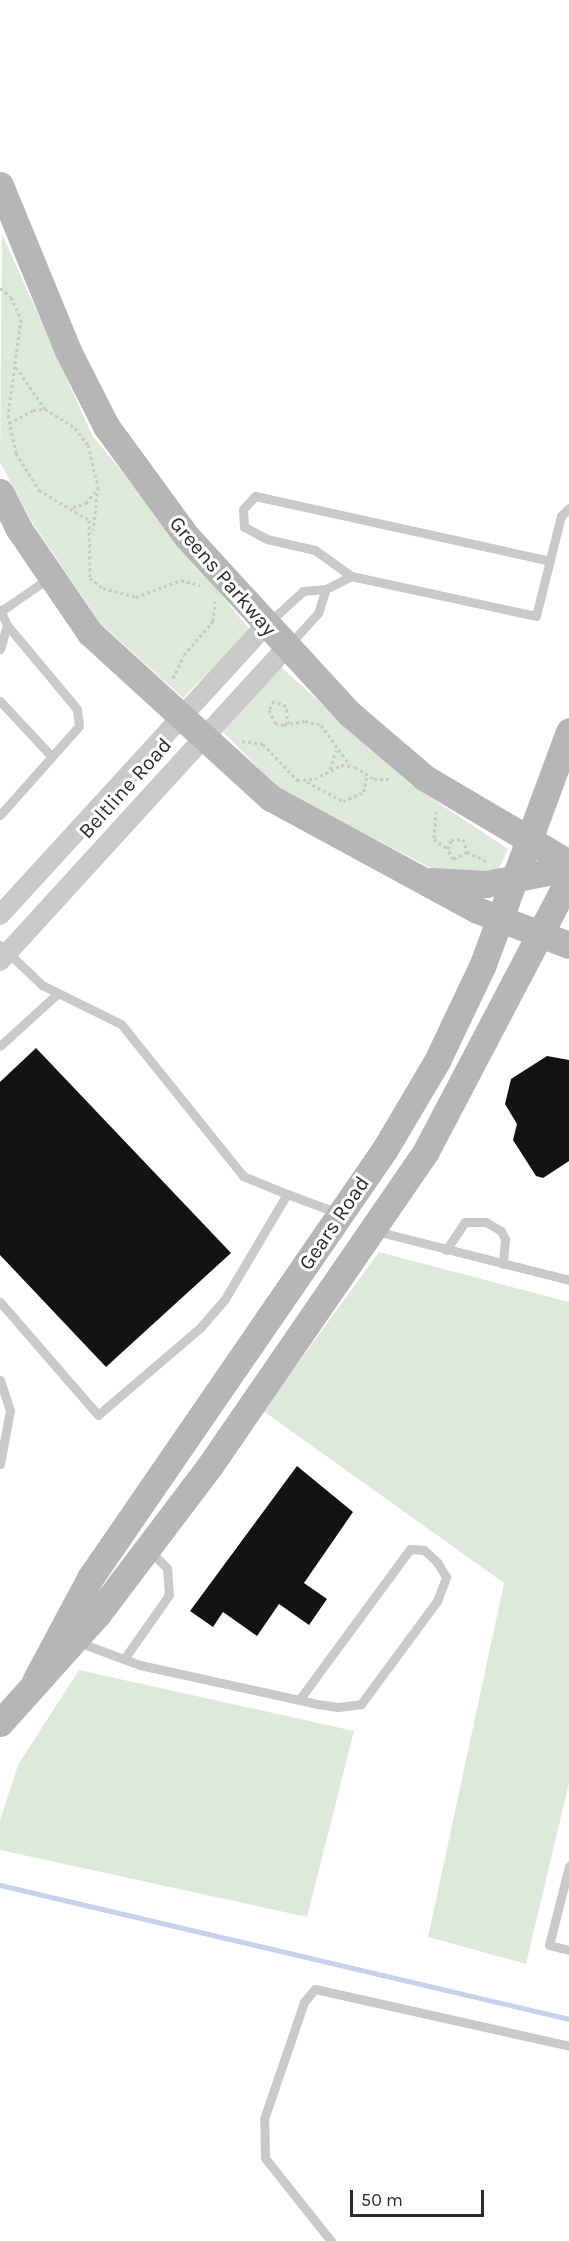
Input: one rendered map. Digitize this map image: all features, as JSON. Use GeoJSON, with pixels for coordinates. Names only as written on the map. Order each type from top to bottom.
{"type":"FeatureCollection","features":[{"type":"Feature","properties":{"kind":"street","name":"Greens Parkway"},"geometry":{"type":"LineString","coordinates":[[1,190],[7,223],[106,426],[187,537],[265,626],[350,714],[425,778],[569,863]]}},
{"type":"Feature","properties":{"kind":"street"},"geometry":{"type":"LineString","coordinates":[[0,492],[51,576],[90,633],[271,798],[500,920],[569,945]]}},
{"type":"Feature","properties":{"kind":"street","name":"Beltline Road"},"geometry":{"type":"LineString","coordinates":[[0,915],[265,626]]}},
{"type":"Feature","properties":{"kind":"street","name":"Beltline Road"},"geometry":{"type":"LineString","coordinates":[[3,953],[286,648]]}},
{"type":"Feature","properties":{"kind":"street","name":"Gears Road"},"geometry":{"type":"LineString","coordinates":[[35,1681],[90,1578],[340,1214],[437,1061],[500,920],[569,731]]}},
{"type":"Feature","properties":{"kind":"street"},"geometry":{"type":"LineString","coordinates":[[422,880],[486,885],[569,868]]}},
{"type":"Feature","properties":{"kind":"street","name":"Gears Road"},"geometry":{"type":"LineString","coordinates":[[0,1723],[73,1640],[209,1467],[426,1150],[539,935],[562,903],[569,879]]}},
{"type":"Feature","properties":{"kind":"street"},"geometry":{"type":"LineString","coordinates":[[500,920],[562,903]]}},
{"type":"Feature","properties":{"kind":"street"},"geometry":{"type":"LineString","coordinates":[[340,1214],[371,1229]]}},
{"type":"Feature","properties":{"kind":"street"},"geometry":{"type":"LineString","coordinates":[[181,1448],[209,1467]]}},
{"type":"Feature","properties":{"kind":"lane"},"geometry":{"type":"LineString","coordinates":[[550,561],[255,496],[243,509],[244,527],[267,539],[315,550],[351,576],[536,616],[550,561],[561,516],[569,508]]}},
{"type":"Feature","properties":{"kind":"lane"},"geometry":{"type":"LineString","coordinates":[[0,815],[79,726],[77,709],[7,625],[0,610],[51,576]]}},
{"type":"Feature","properties":{"kind":"lane"},"geometry":{"type":"LineString","coordinates":[[265,626],[303,591],[326,589],[351,576]]}},
{"type":"Feature","properties":{"kind":"lane"},"geometry":{"type":"LineString","coordinates":[[286,648],[318,613],[326,589]]}},
{"type":"Feature","properties":{"kind":"lane"},"geometry":{"type":"LineString","coordinates":[[0,649],[7,625]]}},
{"type":"Feature","properties":{"kind":"lane"},"geometry":{"type":"LineString","coordinates":[[0,701],[52,757]]}},
{"type":"Feature","properties":{"kind":"lane"},"geometry":{"type":"LineString","coordinates":[[3,953],[57,994],[121,1024],[243,1176],[340,1214]]}},
{"type":"Feature","properties":{"kind":"lane"},"geometry":{"type":"LineString","coordinates":[[0,1046],[57,994]]}},
{"type":"Feature","properties":{"kind":"lane"},"geometry":{"type":"LineString","coordinates":[[0,1302],[99,1415],[213,1313],[287,1194]]}},
{"type":"Feature","properties":{"kind":"lane"},"geometry":{"type":"LineString","coordinates":[[446,1250],[465,1222],[486,1222],[501,1231],[505,1239],[503,1264]]}},
{"type":"Feature","properties":{"kind":"lane"},"geometry":{"type":"LineString","coordinates":[[371,1229],[569,1280]]}},
{"type":"Feature","properties":{"kind":"lane"},"geometry":{"type":"LineString","coordinates":[[0,1380],[10,1410],[0,1464]]}},
{"type":"Feature","properties":{"kind":"lane"},"geometry":{"type":"LineString","coordinates":[[124,1659],[169,1595],[167,1568],[147,1548]]}},
{"type":"Feature","properties":{"kind":"lane"},"geometry":{"type":"LineString","coordinates":[[73,1640],[124,1659],[299,1700],[338,1707],[361,1704],[369,1697],[444,1588],[446,1577],[437,1562],[423,1550],[410,1549],[299,1700]]}},
{"type":"Feature","properties":{"kind":"lane"},"geometry":{"type":"LineString","coordinates":[[569,1866],[549,1945],[569,1950]]}},
{"type":"Feature","properties":{"kind":"lane"},"geometry":{"type":"LineString","coordinates":[[330,2241],[265,2158],[264,2119],[304,2002],[315,1989],[569,2046]]}},
{"type":"Feature","properties":{"kind":"path"},"geometry":{"type":"LineString","coordinates":[[0,288],[11,297],[21,319],[9,423],[16,453],[31,481],[50,497],[73,507],[88,520],[92,531]]}},
{"type":"Feature","properties":{"kind":"path"},"geometry":{"type":"LineString","coordinates":[[16,367],[45,409],[75,428],[88,445],[98,488],[89,571],[103,588],[136,597],[181,580],[204,588]]}},
{"type":"Feature","properties":{"kind":"path"},"geometry":{"type":"LineString","coordinates":[[9,423],[45,409]]}},
{"type":"Feature","properties":{"kind":"path"},"geometry":{"type":"LineString","coordinates":[[73,507],[86,503],[98,488]]}},
{"type":"Feature","properties":{"kind":"path"},"geometry":{"type":"LineString","coordinates":[[173,687],[184,655],[216,616],[209,591]]}},
{"type":"Feature","properties":{"kind":"path"},"geometry":{"type":"LineString","coordinates":[[288,724],[286,706],[274,701],[270,716],[278,724],[288,724],[305,721],[321,725],[351,766],[374,779],[402,779]]}},
{"type":"Feature","properties":{"kind":"path"},"geometry":{"type":"LineString","coordinates":[[233,739],[263,744],[290,777],[305,781],[343,801],[358,796],[374,779]]}},
{"type":"Feature","properties":{"kind":"path"},"geometry":{"type":"LineString","coordinates":[[330,771],[336,748]]}},
{"type":"Feature","properties":{"kind":"path"},"geometry":{"type":"LineString","coordinates":[[305,781],[351,766]]}},
{"type":"Feature","properties":{"kind":"path"},"geometry":{"type":"LineString","coordinates":[[367,774],[367,785]]}},
{"type":"Feature","properties":{"kind":"path"},"geometry":{"type":"LineString","coordinates":[[436,803],[434,839],[448,849],[453,859],[467,852]]}},
{"type":"Feature","properties":{"kind":"path"},"geometry":{"type":"LineString","coordinates":[[448,849],[451,840],[461,838],[467,852],[493,864]]}},
{"type":"Feature","properties":{"kind":"green space"},"geometry":{"type":"Polygon","coordinates":[[[2,234],[92,435],[250,630],[183,698],[100,623],[30,519],[0,462],[2,234]]]}},
{"type":"Feature","properties":{"kind":"green space"},"geometry":{"type":"Polygon","coordinates":[[[281,667],[410,784],[508,849],[496,875],[440,873],[278,788],[223,732],[281,667]]]}},
{"type":"Feature","properties":{"kind":"green space"},"geometry":{"type":"Polygon","coordinates":[[[379,1252],[569,1302],[569,1783],[526,1964],[428,1937],[504,1583],[263,1411],[379,1252]]]}},
{"type":"Feature","properties":{"kind":"green space"},"geometry":{"type":"Polygon","coordinates":[[[79,1670],[354,1731],[307,1917],[0,1850],[0,1820],[18,1765],[79,1670]]]}},
{"type":"Feature","properties":{"kind":"building"},"geometry":{"type":"Polygon","coordinates":[[[36,1048],[231,1253],[106,1367],[0,1255],[0,1082],[36,1048]]]}},
{"type":"Feature","properties":{"kind":"building"},"geometry":{"type":"Polygon","coordinates":[[[547,1056],[569,1060],[569,1161],[543,1178],[536,1176],[513,1140],[517,1124],[505,1104],[511,1079],[547,1056]]]}},
{"type":"Feature","properties":{"kind":"building"},"geometry":{"type":"Polygon","coordinates":[[[297,1466],[353,1512],[304,1583],[327,1599],[309,1625],[279,1604],[257,1636],[223,1612],[213,1627],[190,1611],[297,1466]]]}},
{"type":"Feature","properties":{"kind":"waterway"},"geometry":{"type":"LineString","coordinates":[[0,1885],[569,2019]]}}]}
